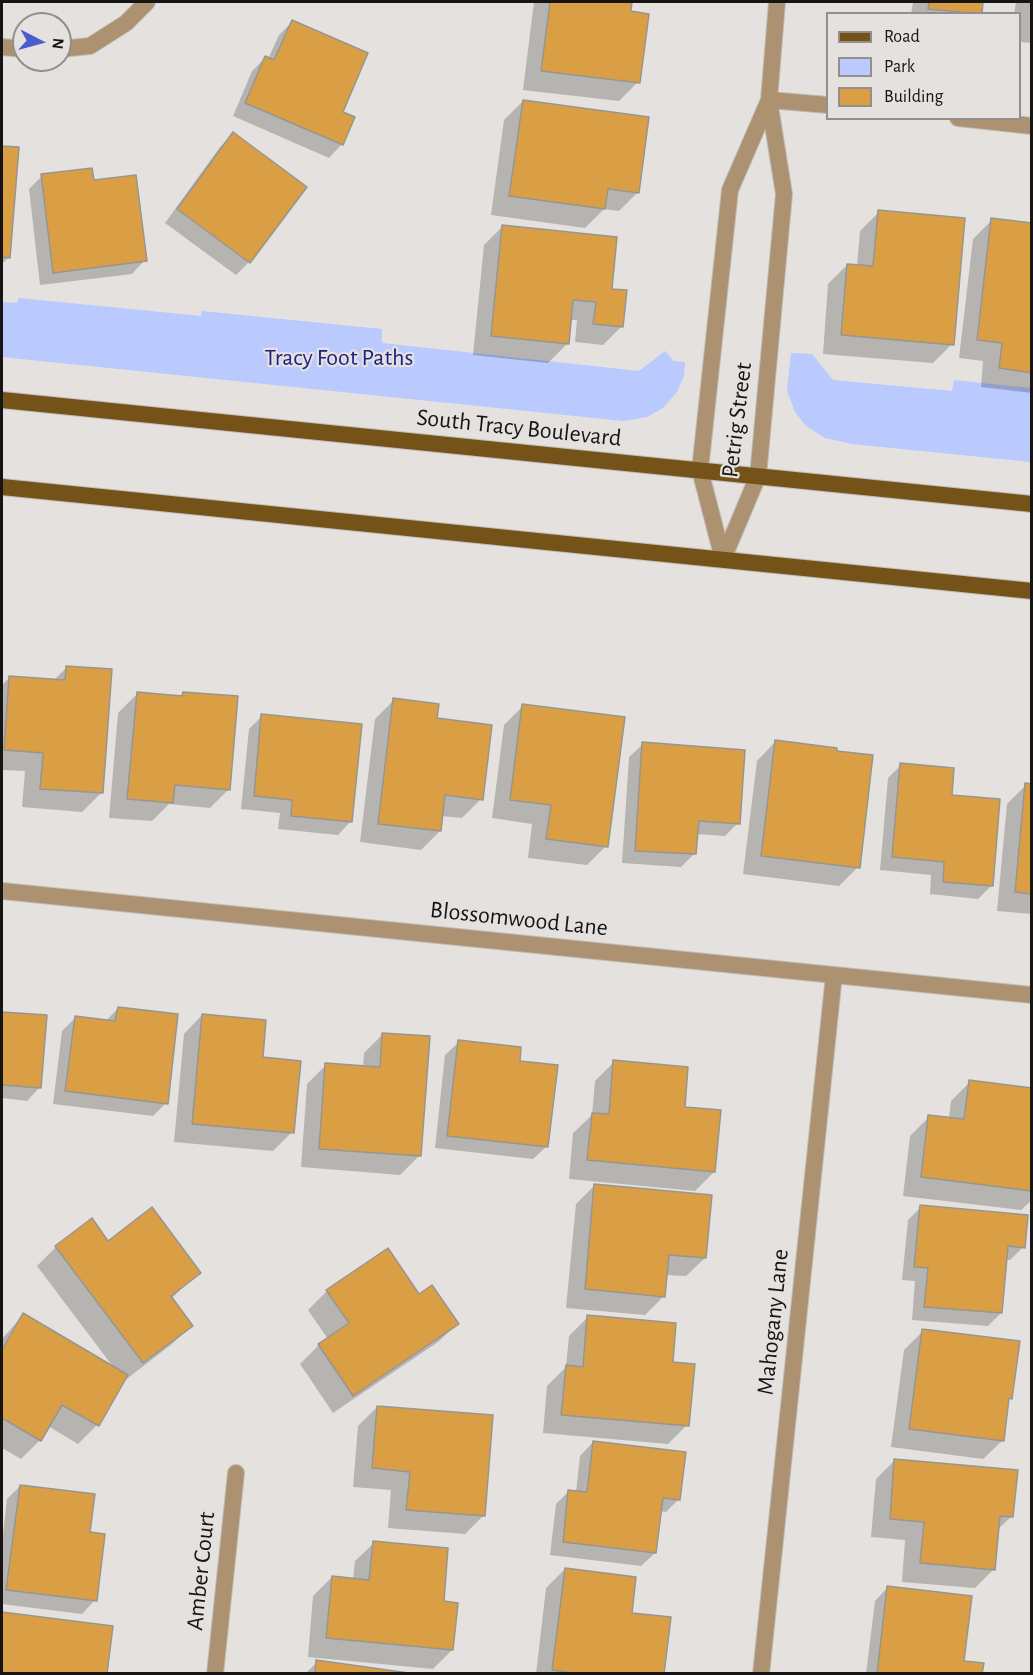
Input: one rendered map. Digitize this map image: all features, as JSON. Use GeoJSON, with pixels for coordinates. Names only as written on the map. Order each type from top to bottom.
{"type":"FeatureCollection","features":[{"type":"Feature","properties":{"kind":"main road","name":"South Tracy Boulevard"},"geometry":{"type":"LineString","coordinates":[[2,400],[1032,504]]}},
{"type":"Feature","properties":{"kind":"main road"},"geometry":{"type":"LineString","coordinates":[[2,487],[1032,591]]}},
{"type":"Feature","properties":{"kind":"street"},"geometry":{"type":"LineString","coordinates":[[72,48],[90,46],[126,23],[147,2]]}},
{"type":"Feature","properties":{"kind":"street","name":"Petrig Street"},"geometry":{"type":"LineString","coordinates":[[723,559],[758,476],[784,194],[769,100],[777,2]]}},
{"type":"Feature","properties":{"kind":"street"},"geometry":{"type":"LineString","coordinates":[[769,100],[826,105]]}},
{"type":"Feature","properties":{"kind":"street","name":"Petrig Street"},"geometry":{"type":"LineString","coordinates":[[723,559],[700,470],[730,190],[769,100]]}},
{"type":"Feature","properties":{"kind":"street"},"geometry":{"type":"LineString","coordinates":[[976,120],[1032,126]]}},
{"type":"Feature","properties":{"kind":"street","name":"Blossomwood Lane"},"geometry":{"type":"LineString","coordinates":[[2,891],[1032,995]]}},
{"type":"Feature","properties":{"kind":"street","name":"Mahogany Lane"},"geometry":{"type":"LineString","coordinates":[[761,1674],[834,975]]}},
{"type":"Feature","properties":{"kind":"street","name":"Amber Court"},"geometry":{"type":"LineString","coordinates":[[215,1674],[236,1473]]}},
{"type":"Feature","properties":{"kind":"green space","name":"Tracy Foot Paths"},"geometry":{"type":"Polygon","coordinates":[[[19,298],[201,316],[202,311],[382,329],[382,343],[639,371],[665,351],[674,361],[685,362],[684,376],[677,392],[663,408],[647,417],[624,421],[2,357],[2,302],[17,303],[19,298]]]}},
{"type":"Feature","properties":{"kind":"green space"},"geometry":{"type":"Polygon","coordinates":[[[791,353],[812,354],[833,380],[952,391],[954,380],[1031,388],[1031,462],[852,444],[825,438],[806,426],[795,412],[787,391],[791,353]]]}},
{"type":"Feature","properties":{"kind":"building"},"geometry":{"type":"Polygon","coordinates":[[[550,2],[632,2],[631,11],[649,14],[640,83],[541,71],[550,2]]]}},
{"type":"Feature","properties":{"kind":"building"},"geometry":{"type":"Polygon","coordinates":[[[929,2],[983,2],[982,12],[928,9],[929,2]]]}},
{"type":"Feature","properties":{"kind":"building"},"geometry":{"type":"Polygon","coordinates":[[[292,20],[368,53],[343,112],[355,117],[343,145],[245,103],[265,56],[274,60],[292,20]]]}},
{"type":"Feature","properties":{"kind":"building"},"geometry":{"type":"Polygon","coordinates":[[[523,100],[649,117],[639,193],[608,189],[605,209],[509,196],[523,100]]]}},
{"type":"Feature","properties":{"kind":"building"},"geometry":{"type":"Polygon","coordinates":[[[233,132],[307,187],[250,263],[177,209],[233,132]]]}},
{"type":"Feature","properties":{"kind":"building"},"geometry":{"type":"Polygon","coordinates":[[[2,146],[19,147],[10,258],[2,257],[2,146]]]}},
{"type":"Feature","properties":{"kind":"building"},"geometry":{"type":"Polygon","coordinates":[[[92,168],[94,180],[136,175],[147,261],[53,273],[41,174],[92,168]]]}},
{"type":"Feature","properties":{"kind":"building"},"geometry":{"type":"Polygon","coordinates":[[[878,210],[965,218],[954,345],[841,335],[847,264],[873,266],[878,210]]]}},
{"type":"Feature","properties":{"kind":"building"},"geometry":{"type":"Polygon","coordinates":[[[991,218],[1032,223],[1032,373],[999,368],[1002,343],[977,340],[991,218]]]}},
{"type":"Feature","properties":{"kind":"building"},"geometry":{"type":"Polygon","coordinates":[[[502,225],[617,237],[612,289],[627,290],[623,327],[593,324],[596,302],[573,300],[569,344],[491,336],[502,225]]]}},
{"type":"Feature","properties":{"kind":"building"},"geometry":{"type":"Polygon","coordinates":[[[66,666],[112,669],[103,793],[40,789],[43,753],[4,750],[9,676],[65,680],[66,666]]]}},
{"type":"Feature","properties":{"kind":"building"},"geometry":{"type":"Polygon","coordinates":[[[137,692],[182,696],[183,692],[238,696],[230,790],[175,785],[173,803],[127,799],[137,692]]]}},
{"type":"Feature","properties":{"kind":"building"},"geometry":{"type":"Polygon","coordinates":[[[393,698],[439,704],[437,718],[492,725],[483,800],[445,795],[441,831],[378,824],[393,698]]]}},
{"type":"Feature","properties":{"kind":"building"},"geometry":{"type":"Polygon","coordinates":[[[522,704],[625,717],[608,847],[546,839],[551,805],[510,800],[522,704]]]}},
{"type":"Feature","properties":{"kind":"building"},"geometry":{"type":"Polygon","coordinates":[[[261,714],[362,724],[352,822],[291,816],[292,800],[254,796],[261,714]]]}},
{"type":"Feature","properties":{"kind":"building"},"geometry":{"type":"Polygon","coordinates":[[[775,740],[873,755],[860,868],[761,856],[775,740]]]}},
{"type":"Feature","properties":{"kind":"building"},"geometry":{"type":"Polygon","coordinates":[[[642,742],[745,750],[740,824],[699,821],[696,854],[635,851],[642,742]]]}},
{"type":"Feature","properties":{"kind":"building"},"geometry":{"type":"Polygon","coordinates":[[[900,763],[954,768],[952,795],[1000,799],[993,886],[943,882],[944,862],[892,857],[900,763]]]}},
{"type":"Feature","properties":{"kind":"building"},"geometry":{"type":"Polygon","coordinates":[[[1025,783],[1032,784],[1032,894],[1015,892],[1025,783]]]}},
{"type":"Feature","properties":{"kind":"building"},"geometry":{"type":"Polygon","coordinates":[[[118,1007],[178,1014],[168,1104],[65,1091],[75,1016],[115,1021],[118,1007]]]}},
{"type":"Feature","properties":{"kind":"building"},"geometry":{"type":"Polygon","coordinates":[[[2,1012],[47,1015],[41,1088],[2,1085],[2,1012]]]}},
{"type":"Feature","properties":{"kind":"building"},"geometry":{"type":"Polygon","coordinates":[[[202,1014],[266,1020],[263,1057],[301,1061],[294,1133],[192,1124],[202,1014]]]}},
{"type":"Feature","properties":{"kind":"building"},"geometry":{"type":"Polygon","coordinates":[[[382,1033],[430,1036],[421,1156],[319,1149],[325,1063],[380,1067],[382,1033]]]}},
{"type":"Feature","properties":{"kind":"building"},"geometry":{"type":"Polygon","coordinates":[[[458,1040],[521,1047],[520,1061],[558,1065],[548,1147],[447,1136],[458,1040]]]}},
{"type":"Feature","properties":{"kind":"building"},"geometry":{"type":"Polygon","coordinates":[[[613,1060],[688,1067],[685,1107],[721,1110],[715,1172],[587,1160],[592,1113],[609,1114],[613,1060]]]}},
{"type":"Feature","properties":{"kind":"building"},"geometry":{"type":"Polygon","coordinates":[[[969,1080],[1032,1088],[1032,1191],[921,1177],[928,1115],[964,1119],[969,1080]]]}},
{"type":"Feature","properties":{"kind":"building"},"geometry":{"type":"Polygon","coordinates":[[[594,1184],[712,1195],[706,1258],[669,1255],[665,1297],[585,1289],[594,1184]]]}},
{"type":"Feature","properties":{"kind":"building"},"geometry":{"type":"Polygon","coordinates":[[[920,1205],[1028,1215],[1025,1248],[1008,1246],[1002,1313],[924,1307],[928,1268],[914,1267],[920,1205]]]}},
{"type":"Feature","properties":{"kind":"building"},"geometry":{"type":"Polygon","coordinates":[[[152,1207],[201,1273],[171,1296],[193,1326],[143,1363],[55,1246],[92,1218],[108,1241],[152,1207]]]}},
{"type":"Feature","properties":{"kind":"building"},"geometry":{"type":"Polygon","coordinates":[[[388,1248],[419,1294],[432,1285],[459,1324],[353,1396],[318,1344],[349,1323],[326,1290],[388,1248]]]}},
{"type":"Feature","properties":{"kind":"building"},"geometry":{"type":"Polygon","coordinates":[[[23,1313],[128,1375],[99,1426],[62,1405],[41,1441],[2,1418],[2,1350],[23,1313]]]}},
{"type":"Feature","properties":{"kind":"building"},"geometry":{"type":"Polygon","coordinates":[[[587,1315],[676,1323],[673,1362],[695,1364],[689,1426],[561,1415],[566,1365],[583,1367],[587,1315]]]}},
{"type":"Feature","properties":{"kind":"building"},"geometry":{"type":"Polygon","coordinates":[[[922,1329],[1020,1341],[1012,1399],[1009,1398],[1004,1441],[909,1429],[922,1329]]]}},
{"type":"Feature","properties":{"kind":"building"},"geometry":{"type":"Polygon","coordinates":[[[377,1406],[493,1415],[485,1516],[406,1510],[410,1472],[372,1468],[377,1406]]]}},
{"type":"Feature","properties":{"kind":"building"},"geometry":{"type":"Polygon","coordinates":[[[593,1441],[686,1452],[680,1500],[663,1498],[656,1553],[563,1542],[568,1490],[587,1492],[593,1441]]]}},
{"type":"Feature","properties":{"kind":"building"},"geometry":{"type":"Polygon","coordinates":[[[894,1459],[1018,1470],[1013,1517],[1000,1516],[995,1570],[920,1563],[924,1522],[890,1519],[894,1459]]]}},
{"type":"Feature","properties":{"kind":"building"},"geometry":{"type":"Polygon","coordinates":[[[20,1485],[95,1494],[90,1532],[105,1534],[97,1601],[6,1590],[20,1485]]]}},
{"type":"Feature","properties":{"kind":"building"},"geometry":{"type":"Polygon","coordinates":[[[373,1541],[448,1548],[444,1601],[458,1603],[453,1650],[326,1638],[332,1576],[369,1580],[373,1541]]]}},
{"type":"Feature","properties":{"kind":"building"},"geometry":{"type":"Polygon","coordinates":[[[565,1568],[636,1577],[632,1613],[671,1617],[664,1674],[581,1674],[552,1670],[565,1568]]]}},
{"type":"Feature","properties":{"kind":"building"},"geometry":{"type":"Polygon","coordinates":[[[887,1586],[972,1596],[964,1661],[984,1663],[982,1674],[877,1674],[887,1586]]]}},
{"type":"Feature","properties":{"kind":"building"},"geometry":{"type":"Polygon","coordinates":[[[2,1612],[113,1626],[107,1674],[2,1674],[2,1612]]]}},
{"type":"Feature","properties":{"kind":"building"},"geometry":{"type":"Polygon","coordinates":[[[316,1660],[416,1674],[315,1674],[316,1660]]]}}]}
